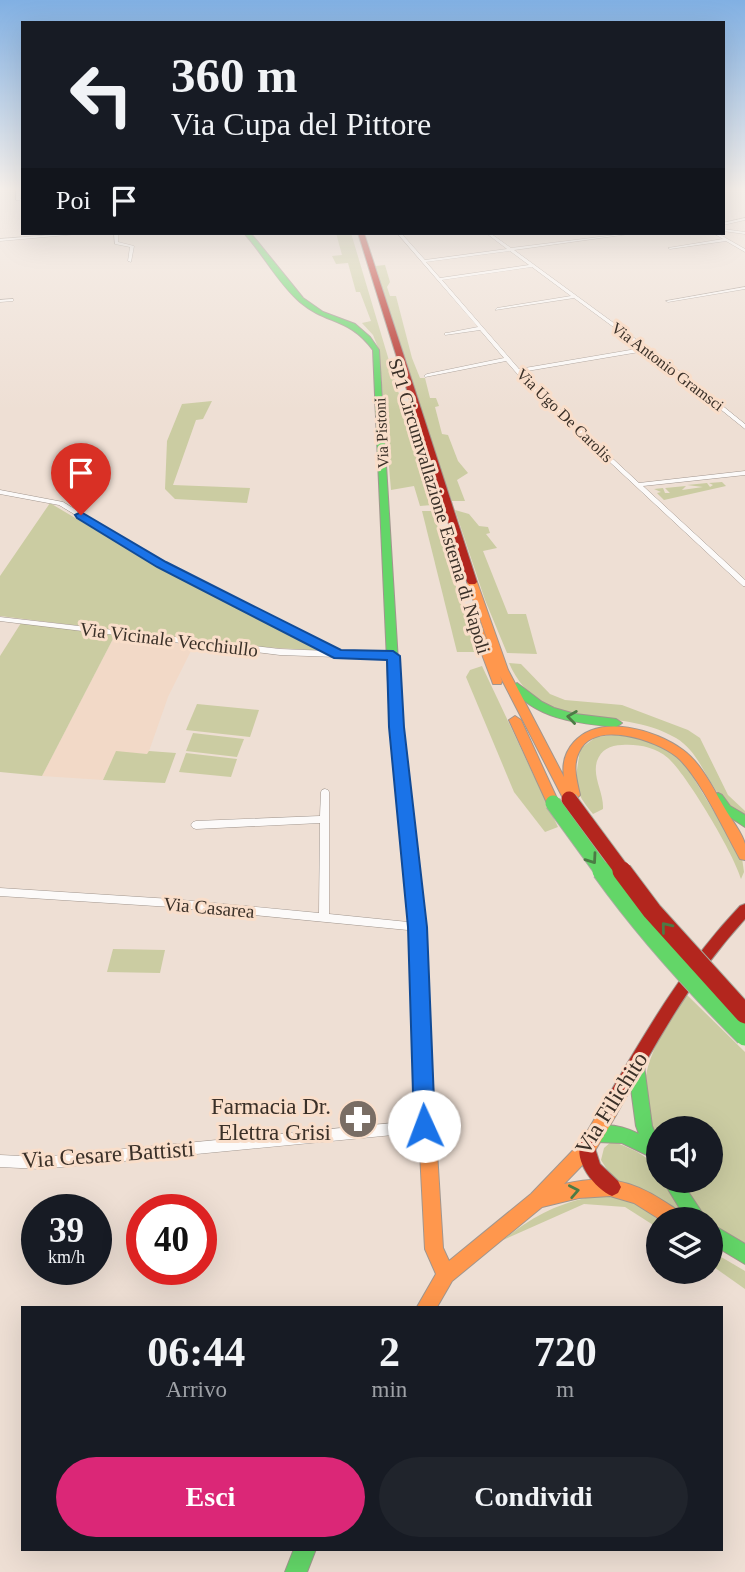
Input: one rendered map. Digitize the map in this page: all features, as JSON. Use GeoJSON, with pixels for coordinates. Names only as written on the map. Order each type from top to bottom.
{"type":"FeatureCollection","features":[{"type":"Feature","properties":{"kind":"main road","name":"Via Pistoni"},"geometry":{"type":"LineString","coordinates":[[272,263],[303,302],[318,312],[358,324],[376,351],[396,727],[418,927],[424,1126],[434,1249],[446,1275]]}},
{"type":"Feature","properties":{"kind":"main road","name":"SP1 Circumvallazione Esterna di Napoli"},"geometry":{"type":"LineString","coordinates":[[364,263],[487,659],[567,802],[641,925],[682,973],[745,1036]]}},
{"type":"Feature","properties":{"kind":"main road","name":"SP1 Circumvallazione Esterna di Napoli"},"geometry":{"type":"LineString","coordinates":[[371,263],[460,549],[503,670],[567,802],[702,971],[745,1014]]}},
{"type":"Feature","properties":{"kind":"main road"},"geometry":{"type":"LineString","coordinates":[[503,670],[523,697],[544,711],[649,729],[673,740],[692,757],[726,809],[745,822]]}},
{"type":"Feature","properties":{"kind":"main road"},"geometry":{"type":"LineString","coordinates":[[567,802],[569,764],[573,750],[586,737],[619,728],[647,733],[673,747],[684,757],[745,855]]}},
{"type":"Feature","properties":{"kind":"main road","name":"Via Filichito"},"geometry":{"type":"LineString","coordinates":[[427,1306],[446,1275],[537,1200],[587,1148],[680,987],[711,944],[745,909]]}},
{"type":"Feature","properties":{"kind":"main road"},"geometry":{"type":"LineString","coordinates":[[636,1066],[639,1107],[646,1129]]}},
{"type":"Feature","properties":{"kind":"main road"},"geometry":{"type":"LineString","coordinates":[[597,1134],[623,1135],[646,1149]]}},
{"type":"Feature","properties":{"kind":"main road"},"geometry":{"type":"LineString","coordinates":[[587,1148],[593,1169],[612,1187]]}},
{"type":"Feature","properties":{"kind":"main road"},"geometry":{"type":"LineString","coordinates":[[537,1200],[579,1189],[612,1187],[640,1194],[658,1207]]}},
{"type":"Feature","properties":{"kind":"main road"},"geometry":{"type":"LineString","coordinates":[[723,1241],[745,1255]]}},
{"type":"Feature","properties":{"kind":"main road"},"geometry":{"type":"LineString","coordinates":[[723,1252],[745,1265]]}},
{"type":"Feature","properties":{"kind":"main road"},"geometry":{"type":"LineString","coordinates":[[296,1572],[304,1551]]}},
{"type":"Feature","properties":{"kind":"street","name":"Via Ugo De Carolis"},"geometry":{"type":"LineString","coordinates":[[425,263],[517,371],[745,584]]}},
{"type":"Feature","properties":{"kind":"street","name":"Via Antonio Gramsci"},"geometry":{"type":"LineString","coordinates":[[530,263],[745,427]]}},
{"type":"Feature","properties":{"kind":"street"},"geometry":{"type":"LineString","coordinates":[[438,279],[534,266]]}},
{"type":"Feature","properties":{"kind":"street"},"geometry":{"type":"LineString","coordinates":[[668,300],[745,288]]}},
{"type":"Feature","properties":{"kind":"street"},"geometry":{"type":"LineString","coordinates":[[497,309],[575,297]]}},
{"type":"Feature","properties":{"kind":"street"},"geometry":{"type":"LineString","coordinates":[[0,301],[11,300]]}},
{"type":"Feature","properties":{"kind":"street"},"geometry":{"type":"LineString","coordinates":[[447,334],[481,328]]}},
{"type":"Feature","properties":{"kind":"street"},"geometry":{"type":"LineString","coordinates":[[517,371],[646,349]]}},
{"type":"Feature","properties":{"kind":"street"},"geometry":{"type":"LineString","coordinates":[[427,376],[508,359]]}},
{"type":"Feature","properties":{"kind":"street"},"geometry":{"type":"LineString","coordinates":[[638,485],[745,474]]}},
{"type":"Feature","properties":{"kind":"street"},"geometry":{"type":"LineString","coordinates":[[0,492],[61,503],[162,564],[339,654]]}},
{"type":"Feature","properties":{"kind":"street","name":"Via Vicinale Vecchiullo"},"geometry":{"type":"LineString","coordinates":[[0,619],[192,643],[393,656]]}},
{"type":"Feature","properties":{"kind":"street"},"geometry":{"type":"LineString","coordinates":[[324,918],[325,792]]}},
{"type":"Feature","properties":{"kind":"street"},"geometry":{"type":"LineString","coordinates":[[197,825],[325,820]]}},
{"type":"Feature","properties":{"kind":"street","name":"Via Casarea"},"geometry":{"type":"LineString","coordinates":[[0,892],[418,927]]}},
{"type":"Feature","properties":{"kind":"street","name":"Via Cesare Battisti"},"geometry":{"type":"LineString","coordinates":[[0,1161],[41,1163],[424,1126]]}},
{"type":"Feature","properties":{"kind":"shaded area"},"geometry":{"type":"Polygon","coordinates":[[[116,633],[194,645],[168,697],[148,754],[116,752],[103,780],[42,776],[116,633]]]}},
{"type":"Feature","properties":{"kind":"green space"},"geometry":{"type":"Polygon","coordinates":[[[348,263],[360,263],[432,505],[420,506],[414,486],[391,490],[379,350],[373,335],[362,323],[371,321],[360,292],[356,292],[348,263]]]}},
{"type":"Feature","properties":{"kind":"green space"},"geometry":{"type":"Polygon","coordinates":[[[385,265],[390,282],[387,287],[390,296],[396,296],[412,358],[420,378],[425,378],[430,398],[436,398],[439,406],[435,407],[442,434],[448,435],[458,461],[468,473],[457,480],[465,501],[452,501],[444,481],[375,266],[385,265]]]}},
{"type":"Feature","properties":{"kind":"green space"},"geometry":{"type":"Polygon","coordinates":[[[212,401],[203,419],[196,420],[173,485],[250,488],[247,503],[175,499],[165,489],[167,441],[182,404],[212,401]]]}},
{"type":"Feature","properties":{"kind":"green space"},"geometry":{"type":"Polygon","coordinates":[[[722,482],[726,486],[664,500],[657,493],[661,492],[654,489],[663,488],[665,493],[670,493],[665,488],[686,486],[682,490],[703,487],[687,485],[707,483],[710,487],[713,485],[709,483],[722,482]]]}},
{"type":"Feature","properties":{"kind":"green space"},"geometry":{"type":"Polygon","coordinates":[[[50,503],[144,559],[325,648],[326,651],[232,645],[0,616],[0,576],[50,503]]]}},
{"type":"Feature","properties":{"kind":"green space"},"geometry":{"type":"Polygon","coordinates":[[[455,510],[469,514],[479,526],[488,527],[490,533],[486,534],[497,548],[483,551],[508,614],[526,614],[537,654],[507,653],[485,600],[455,510]]]}},
{"type":"Feature","properties":{"kind":"green space"},"geometry":{"type":"Polygon","coordinates":[[[422,511],[433,511],[476,652],[457,652],[422,511]]]}},
{"type":"Feature","properties":{"kind":"green space"},"geometry":{"type":"Polygon","coordinates":[[[21,623],[116,633],[42,776],[0,772],[0,656],[21,623]]]}},
{"type":"Feature","properties":{"kind":"green space"},"geometry":{"type":"Polygon","coordinates":[[[509,663],[521,664],[550,694],[565,700],[622,705],[688,730],[700,738],[728,795],[745,811],[745,819],[715,790],[690,750],[676,738],[630,722],[583,716],[561,710],[541,701],[523,686],[509,663]]]}},
{"type":"Feature","properties":{"kind":"green space"},"geometry":{"type":"Polygon","coordinates":[[[482,666],[558,827],[545,832],[514,792],[466,677],[470,670],[482,666]]]}},
{"type":"Feature","properties":{"kind":"green space"},"geometry":{"type":"Polygon","coordinates":[[[197,704],[259,710],[250,737],[186,730],[197,704]]]}},
{"type":"Feature","properties":{"kind":"green space"},"geometry":{"type":"Polygon","coordinates":[[[193,733],[244,739],[237,757],[186,751],[193,733]]]}},
{"type":"Feature","properties":{"kind":"green space"},"geometry":{"type":"Polygon","coordinates":[[[634,733],[682,759],[742,858],[744,872],[741,879],[720,834],[698,797],[676,767],[658,751],[628,745],[614,746],[604,751],[596,767],[603,809],[593,814],[586,805],[576,783],[580,749],[596,737],[634,733]]]}},
{"type":"Feature","properties":{"kind":"green space"},"geometry":{"type":"Polygon","coordinates":[[[116,751],[176,753],[165,783],[103,780],[116,751]]]}},
{"type":"Feature","properties":{"kind":"green space"},"geometry":{"type":"Polygon","coordinates":[[[186,753],[237,759],[231,777],[179,772],[186,753]]]}},
{"type":"Feature","properties":{"kind":"green space"},"geometry":{"type":"Polygon","coordinates":[[[113,949],[165,950],[160,973],[107,972],[113,949]]]}},
{"type":"Feature","properties":{"kind":"green space"},"geometry":{"type":"Polygon","coordinates":[[[686,994],[745,1052],[745,1249],[723,1235],[723,1207],[694,1207],[684,1193],[723,1193],[723,1116],[647,1116],[645,1086],[648,1068],[662,1034],[686,994]]]}},
{"type":"Feature","properties":{"kind":"green space"},"geometry":{"type":"Polygon","coordinates":[[[612,1141],[642,1155],[646,1158],[646,1193],[671,1193],[681,1207],[663,1207],[616,1184],[601,1160],[604,1148],[612,1141]]]}},
{"type":"Feature","properties":{"kind":"green space"},"geometry":{"type":"Polygon","coordinates":[[[595,1196],[622,1199],[646,1211],[646,1220],[625,1207],[584,1204],[503,1240],[525,1224],[569,1202],[595,1196]]]}},
{"type":"Feature","properties":{"kind":"green space"},"geometry":{"type":"Polygon","coordinates":[[[723,1258],[745,1271],[745,1289],[723,1273],[723,1258]]]}},
{"type":"Feature","properties":{"kind":"traffic: fast"},"geometry":{"type":"LineString","coordinates":[[272,263],[301,300],[321,313],[353,326],[376,350],[396,727],[418,927],[423,1055]]}},
{"type":"Feature","properties":{"kind":"traffic: fast"},"geometry":{"type":"LineString","coordinates":[[517,687],[527,697],[550,711],[575,718],[616,723]]}},
{"type":"Feature","properties":{"kind":"traffic: fast"},"geometry":{"type":"LineString","coordinates":[[718,798],[726,809],[745,822]]}},
{"type":"Feature","properties":{"kind":"traffic: fast"},"geometry":{"type":"LineString","coordinates":[[553,803],[641,925],[682,973],[745,1036]]}},
{"type":"Feature","properties":{"kind":"traffic: fast"},"geometry":{"type":"LineString","coordinates":[[636,1066],[646,1131]]}},
{"type":"Feature","properties":{"kind":"traffic: fast"},"geometry":{"type":"LineString","coordinates":[[597,1134],[623,1135],[646,1146]]}},
{"type":"Feature","properties":{"kind":"traffic: fast"},"geometry":{"type":"LineString","coordinates":[[679,1193],[689,1207]]}},
{"type":"Feature","properties":{"kind":"traffic: fast"},"geometry":{"type":"LineString","coordinates":[[723,1241],[745,1255]]}},
{"type":"Feature","properties":{"kind":"traffic: fast"},"geometry":{"type":"LineString","coordinates":[[296,1572],[304,1551]]}},
{"type":"Feature","properties":{"kind":"traffic: slow"},"geometry":{"type":"LineString","coordinates":[[472,582],[503,670],[569,799]]}},
{"type":"Feature","properties":{"kind":"traffic: slow"},"geometry":{"type":"LineString","coordinates":[[473,617],[497,681]]}},
{"type":"Feature","properties":{"kind":"traffic: slow"},"geometry":{"type":"LineString","coordinates":[[515,720],[553,803]]}},
{"type":"Feature","properties":{"kind":"traffic: slow"},"geometry":{"type":"LineString","coordinates":[[574,795],[569,769],[573,750],[584,739],[598,732],[616,731],[653,739],[669,746],[689,763],[745,855]]}},
{"type":"Feature","properties":{"kind":"traffic: slow"},"geometry":{"type":"LineString","coordinates":[[423,1055],[434,1249],[446,1275]]}},
{"type":"Feature","properties":{"kind":"traffic: slow"},"geometry":{"type":"LineString","coordinates":[[427,1306],[446,1275],[537,1200],[587,1148],[610,1109]]}},
{"type":"Feature","properties":{"kind":"traffic: slow"},"geometry":{"type":"LineString","coordinates":[[537,1200],[579,1189],[610,1187],[640,1196],[657,1207]]}},
{"type":"Feature","properties":{"kind":"traffic: jam"},"geometry":{"type":"LineString","coordinates":[[371,263],[472,582]]}},
{"type":"Feature","properties":{"kind":"traffic: jam"},"geometry":{"type":"LineString","coordinates":[[569,799],[652,911],[745,1014]]}},
{"type":"Feature","properties":{"kind":"traffic: jam"},"geometry":{"type":"LineString","coordinates":[[610,1109],[670,1005],[704,957],[745,910]]}},
{"type":"Feature","properties":{"kind":"traffic: jam"},"geometry":{"type":"LineString","coordinates":[[587,1148],[593,1169],[612,1187]]}},
{"type":"Feature","properties":{"kind":"place","name":"Farmacia Dr. Elettra Grisi"},"geometry":{"type":"Point","coordinates":[358,1119]}},
{"type":"Feature","properties":{"kind":"route"},"geometry":{"type":"LineString","coordinates":[[81,515],[162,564],[339,654],[393,656],[396,727],[418,927],[424,1126]]}}]}
